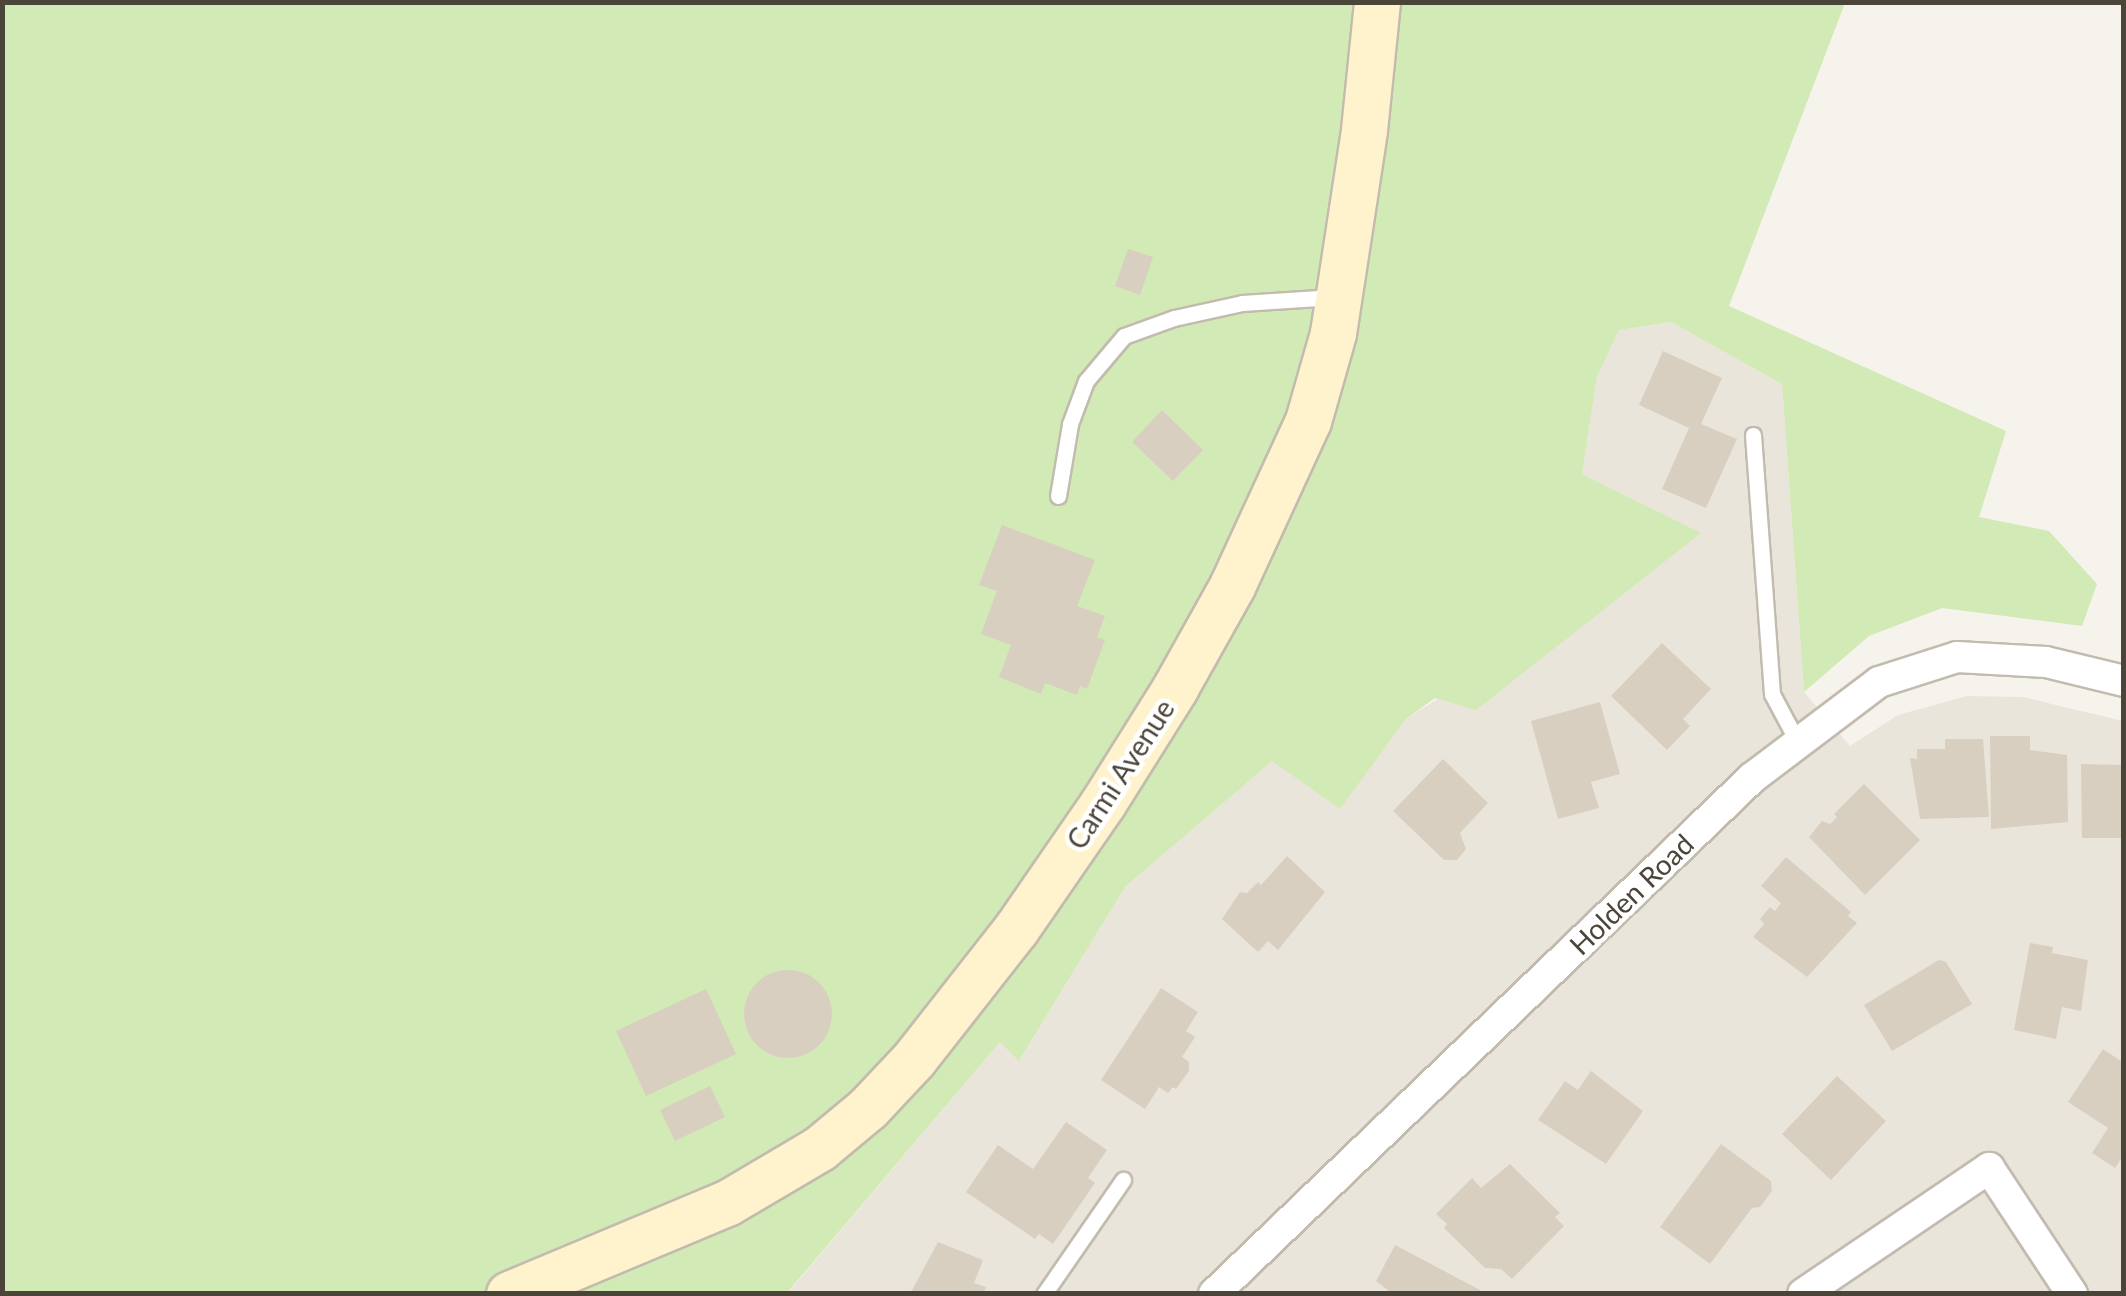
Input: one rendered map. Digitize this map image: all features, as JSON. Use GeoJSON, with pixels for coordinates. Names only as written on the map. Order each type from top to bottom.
{"type":"FeatureCollection","features":[{"type":"Feature","properties":{"kind":"street","name":"Carmi Avenue"},"geometry":{"type":"LineString","coordinates":[[509,1294],[727,1202],[820,1148],[868,1108],[914,1059],[1027,913],[1185,671],[1248,552],[1308,421],[1338,297],[1364,130],[1377,2]]}},
{"type":"Feature","properties":{"kind":"street","name":"Holden Road"},"geometry":{"type":"LineString","coordinates":[[1214,1294],[1752,778],[1879,682],[1957,657],[2046,662],[2124,682]]}},
{"type":"Feature","properties":{"kind":"street"},"geometry":{"type":"LineString","coordinates":[[1803,1294],[1990,1168],[2072,1294]]}},
{"type":"Feature","properties":{"kind":"lane"},"geometry":{"type":"LineString","coordinates":[[1058,496],[1070,424],[1086,382],[1124,336],[1174,318],[1242,303],[1338,297]]}},
{"type":"Feature","properties":{"kind":"lane"},"geometry":{"type":"LineString","coordinates":[[1753,435],[1772,694],[1798,743]]}},
{"type":"Feature","properties":{"kind":"lane"},"geometry":{"type":"LineString","coordinates":[[1044,1294],[1122,1180]]}},
{"type":"Feature","properties":{"kind":"shaded area"},"geometry":{"type":"Polygon","coordinates":[[[1671,322],[1782,384],[1804,692],[1850,746],[1898,715],[1967,696],[2023,697],[2123,721],[2123,1293],[787,1294],[1001,1041],[1020,1060],[1125,887],[1272,760],[1340,808],[1406,719],[1700,533],[1582,474],[1597,377],[1619,330],[1671,322]]]}},
{"type":"Feature","properties":{"kind":"green space"},"geometry":{"type":"Polygon","coordinates":[[[3,3],[1845,3],[1729,306],[2006,431],[1979,517],[2049,531],[2097,584],[2082,626],[1942,608],[1869,636],[1804,692],[1782,384],[1671,322],[1619,330],[1597,377],[1582,474],[1701,533],[1476,710],[1435,698],[1406,719],[1340,809],[1272,761],[1125,887],[1019,1061],[1000,1042],[787,1293],[3,1294],[3,3]]]}},
{"type":"Feature","properties":{"kind":"building"},"geometry":{"type":"Polygon","coordinates":[[[1128,249],[1153,257],[1140,295],[1115,286],[1128,249]]]}},
{"type":"Feature","properties":{"kind":"building"},"geometry":{"type":"Polygon","coordinates":[[[1663,351],[1722,378],[1701,424],[1737,439],[1706,508],[1662,489],[1689,428],[1639,405],[1663,351]]]}},
{"type":"Feature","properties":{"kind":"building"},"geometry":{"type":"Polygon","coordinates":[[[1162,410],[1203,450],[1173,481],[1132,442],[1162,410]]]}},
{"type":"Feature","properties":{"kind":"building"},"geometry":{"type":"Polygon","coordinates":[[[1002,525],[1095,560],[1077,606],[1105,616],[1097,637],[1105,640],[1087,689],[1080,686],[1077,695],[1045,683],[1041,694],[999,677],[1011,645],[981,634],[997,591],[979,585],[1002,525]]]}},
{"type":"Feature","properties":{"kind":"building"},"geometry":{"type":"Polygon","coordinates":[[[1662,643],[1711,689],[1683,719],[1690,726],[1667,750],[1611,696],[1662,643]]]}},
{"type":"Feature","properties":{"kind":"building"},"geometry":{"type":"Polygon","coordinates":[[[1600,702],[1620,774],[1591,782],[1599,808],[1558,819],[1531,721],[1600,702]]]}},
{"type":"Feature","properties":{"kind":"building"},"geometry":{"type":"Polygon","coordinates":[[[1990,736],[2030,736],[2030,750],[2067,755],[2068,822],[1991,829],[1990,736]]]}},
{"type":"Feature","properties":{"kind":"building"},"geometry":{"type":"Polygon","coordinates":[[[1945,739],[1983,739],[1989,817],[1920,819],[1910,758],[1917,759],[1917,749],[1945,749],[1945,739]]]}},
{"type":"Feature","properties":{"kind":"building"},"geometry":{"type":"Polygon","coordinates":[[[1443,759],[1488,803],[1460,833],[1466,849],[1457,860],[1444,860],[1393,811],[1443,759]]]}},
{"type":"Feature","properties":{"kind":"building"},"geometry":{"type":"Polygon","coordinates":[[[2081,764],[2124,765],[2124,838],[2082,838],[2081,764]]]}},
{"type":"Feature","properties":{"kind":"building"},"geometry":{"type":"Polygon","coordinates":[[[1864,784],[1920,840],[1865,895],[1809,837],[1822,821],[1830,824],[1837,817],[1834,814],[1864,784]]]}},
{"type":"Feature","properties":{"kind":"building"},"geometry":{"type":"Polygon","coordinates":[[[1287,856],[1325,892],[1278,950],[1268,941],[1258,952],[1222,919],[1240,892],[1247,893],[1258,882],[1261,885],[1287,856]]]}},
{"type":"Feature","properties":{"kind":"building"},"geometry":{"type":"Polygon","coordinates":[[[1786,857],[1851,912],[1848,916],[1857,923],[1807,977],[1753,937],[1764,924],[1760,919],[1770,907],[1775,911],[1781,903],[1761,886],[1786,857]]]}},
{"type":"Feature","properties":{"kind":"building"},"geometry":{"type":"Polygon","coordinates":[[[2030,943],[2053,947],[2052,953],[2088,960],[2081,1011],[2062,1007],[2056,1039],[2014,1030],[2030,943]]]}},
{"type":"Feature","properties":{"kind":"building"},"geometry":{"type":"Polygon","coordinates":[[[1939,960],[1946,962],[1972,1004],[1892,1051],[1864,1005],[1939,960]]]}},
{"type":"Feature","properties":{"kind":"building"},"geometry":{"type":"Polygon","coordinates":[[[788,970],[805,973],[819,983],[829,997],[829,1031],[819,1045],[805,1055],[788,1058],[771,1055],[757,1045],[747,1031],[744,1014],[747,997],[757,983],[771,973],[788,970]]]}},
{"type":"Feature","properties":{"kind":"building"},"geometry":{"type":"Polygon","coordinates":[[[1161,988],[1198,1012],[1186,1031],[1195,1037],[1182,1057],[1189,1062],[1189,1071],[1176,1089],[1173,1087],[1168,1093],[1159,1087],[1145,1109],[1101,1080],[1161,988]]]}},
{"type":"Feature","properties":{"kind":"building"},"geometry":{"type":"Polygon","coordinates":[[[706,989],[736,1054],[646,1096],[616,1031],[706,989]]]}},
{"type":"Feature","properties":{"kind":"building"},"geometry":{"type":"Polygon","coordinates":[[[2103,1049],[2124,1063],[2124,1154],[2115,1168],[2092,1153],[2108,1128],[2068,1102],[2103,1049]]]}},
{"type":"Feature","properties":{"kind":"building"},"geometry":{"type":"Polygon","coordinates":[[[1591,1071],[1643,1111],[1606,1164],[1538,1120],[1565,1081],[1578,1090],[1591,1071]]]}},
{"type":"Feature","properties":{"kind":"building"},"geometry":{"type":"Polygon","coordinates":[[[1837,1076],[1886,1121],[1831,1180],[1782,1134],[1837,1076]]]}},
{"type":"Feature","properties":{"kind":"building"},"geometry":{"type":"Polygon","coordinates":[[[710,1086],[725,1117],[675,1141],[660,1110],[710,1086]]]}},
{"type":"Feature","properties":{"kind":"building"},"geometry":{"type":"Polygon","coordinates":[[[1066,1122],[1107,1150],[1088,1178],[1095,1183],[1053,1244],[1039,1234],[1035,1239],[966,1192],[998,1145],[1033,1169],[1066,1122]]]}},
{"type":"Feature","properties":{"kind":"building"},"geometry":{"type":"Polygon","coordinates":[[[1721,1144],[1771,1181],[1772,1191],[1760,1207],[1752,1208],[1710,1264],[1660,1227],[1721,1144]]]}},
{"type":"Feature","properties":{"kind":"building"},"geometry":{"type":"Polygon","coordinates":[[[1510,1164],[1560,1213],[1555,1217],[1564,1226],[1512,1279],[1501,1269],[1485,1268],[1444,1228],[1447,1224],[1436,1214],[1472,1178],[1481,1188],[1510,1164]]]}},
{"type":"Feature","properties":{"kind":"building"},"geometry":{"type":"Polygon","coordinates":[[[938,1242],[983,1260],[974,1283],[986,1287],[983,1294],[910,1294],[938,1242]]]}},
{"type":"Feature","properties":{"kind":"building"},"geometry":{"type":"Polygon","coordinates":[[[1395,1245],[1480,1290],[1479,1294],[1393,1294],[1376,1281],[1395,1245]]]}}]}
